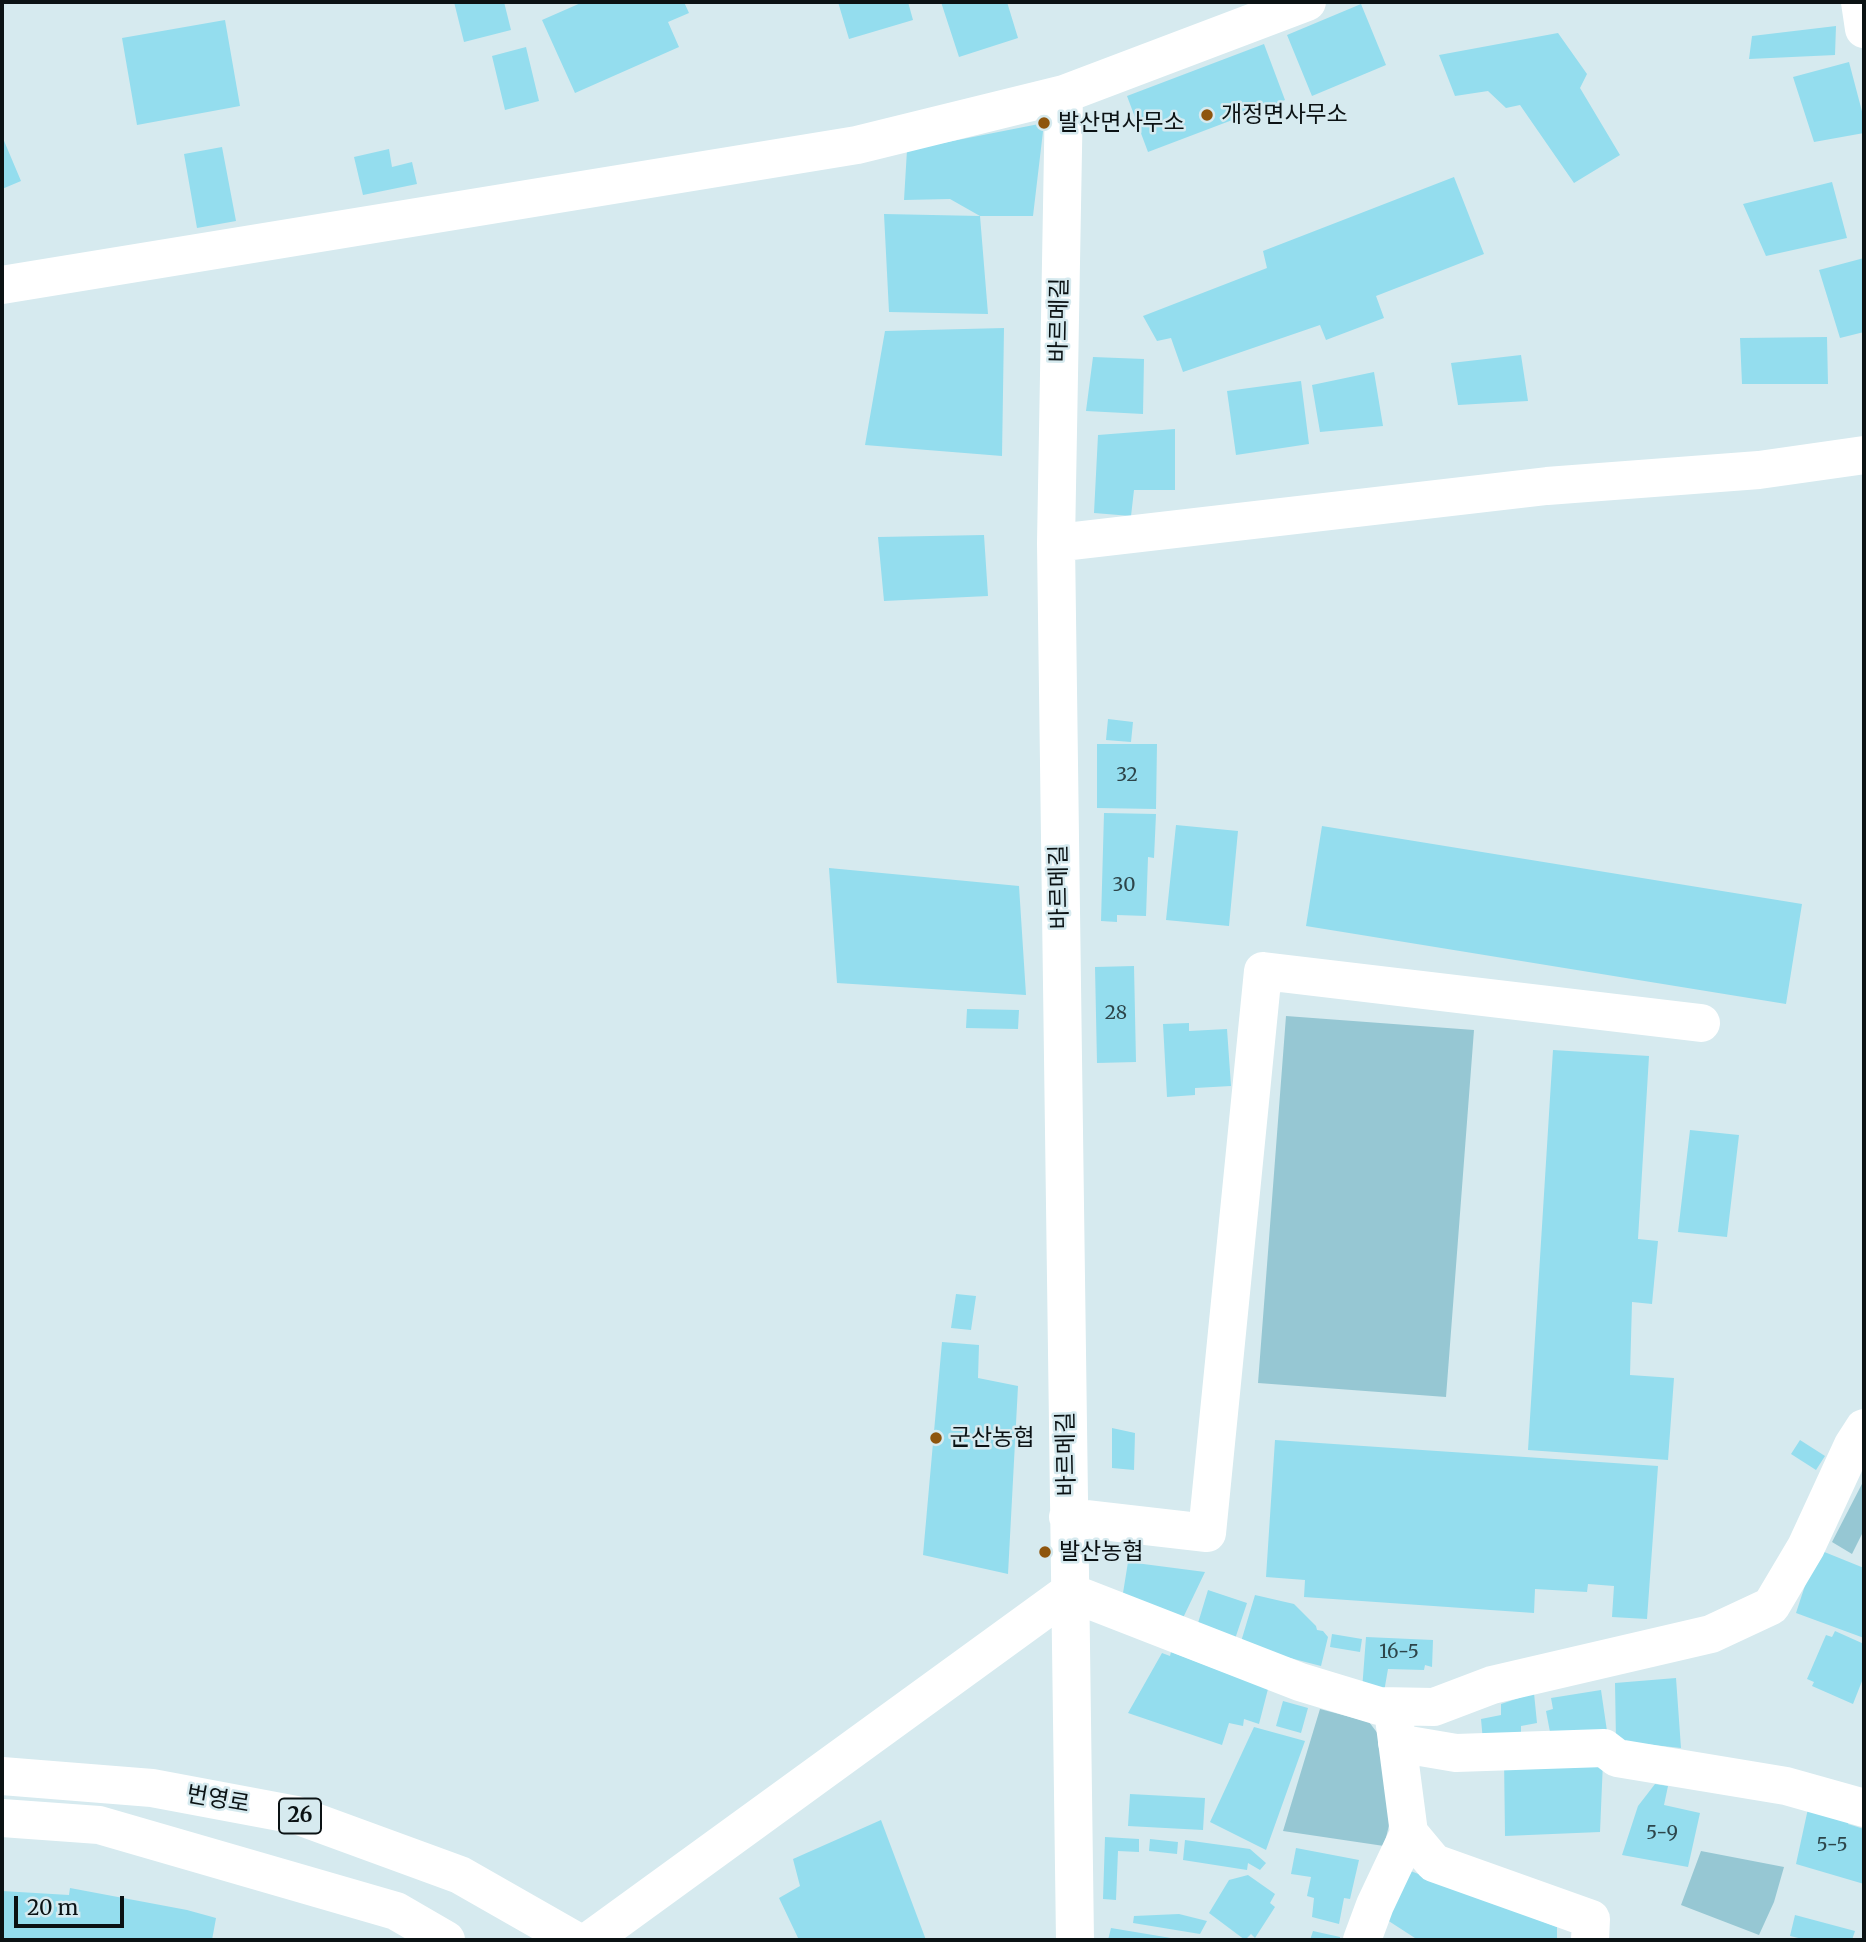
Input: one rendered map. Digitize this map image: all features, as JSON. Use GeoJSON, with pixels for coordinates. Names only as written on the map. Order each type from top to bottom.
{"type":"FeatureCollection","features":[{"type":"Feature","properties":{"kind":"street"},"geometry":{"type":"LineString","coordinates":[[2,285],[857,145],[1064,94],[1307,2]]}},
{"type":"Feature","properties":{"kind":"street"},"geometry":{"type":"LineString","coordinates":[[1860,2],[1864,29]]}},
{"type":"Feature","properties":{"kind":"street","name":"바르메길"},"geometry":{"type":"LineString","coordinates":[[1064,94],[1056,543],[1075,1940]]}},
{"type":"Feature","properties":{"kind":"street"},"geometry":{"type":"LineString","coordinates":[[1056,543],[1547,486],[1759,470],[1864,454]]}},
{"type":"Feature","properties":{"kind":"street"},"geometry":{"type":"LineString","coordinates":[[1068,1517],[1207,1533],[1263,971],[1701,1023]]}},
{"type":"Feature","properties":{"kind":"street"},"geometry":{"type":"LineString","coordinates":[[590,1940],[1069,1592],[1300,1682],[1379,1706],[1434,1707],[1492,1685],[1711,1634],[1771,1606],[1805,1547],[1853,1445],[1864,1428]]}},
{"type":"Feature","properties":{"kind":"street"},"geometry":{"type":"LineString","coordinates":[[1392,1706],[1409,1833],[1434,1863],[1591,1919],[1590,1940]]}},
{"type":"Feature","properties":{"kind":"street"},"geometry":{"type":"LineString","coordinates":[[1397,1742],[1456,1753],[1604,1748],[1618,1758],[1787,1786],[1864,1808]]}},
{"type":"Feature","properties":{"kind":"street","name":"번영로"},"geometry":{"type":"LineString","coordinates":[[2,1776],[152,1788],[296,1815],[460,1875],[574,1940]]}},
{"type":"Feature","properties":{"kind":"street"},"geometry":{"type":"LineString","coordinates":[[2,1818],[99,1825],[396,1911],[446,1940]]}},
{"type":"Feature","properties":{"kind":"street"},"geometry":{"type":"LineString","coordinates":[[1362,1940],[1374,1905],[1409,1833]]}},
{"type":"Feature","properties":{"kind":"shaded area"},"geometry":{"type":"Polygon","coordinates":[[[1286,1016],[1474,1030],[1446,1397],[1258,1383],[1286,1016]]]}},
{"type":"Feature","properties":{"kind":"shaded area"},"geometry":{"type":"Polygon","coordinates":[[[1864,1480],[1864,1530],[1852,1554],[1832,1542],[1864,1480]]]}},
{"type":"Feature","properties":{"kind":"shaded area"},"geometry":{"type":"Polygon","coordinates":[[[1320,1709],[1369,1722],[1385,1743],[1390,1821],[1384,1846],[1283,1831],[1320,1709]]]}},
{"type":"Feature","properties":{"kind":"shaded area"},"geometry":{"type":"Polygon","coordinates":[[[1701,1851],[1784,1867],[1774,1902],[1759,1935],[1681,1905],[1701,1851]]]}},
{"type":"Feature","properties":{"kind":"building"},"geometry":{"type":"Polygon","coordinates":[[[454,2],[504,2],[511,30],[464,42],[454,2]]]}},
{"type":"Feature","properties":{"kind":"building"},"geometry":{"type":"Polygon","coordinates":[[[583,2],[684,2],[689,13],[668,22],[679,47],[575,93],[542,20],[583,2]]]}},
{"type":"Feature","properties":{"kind":"building"},"geometry":{"type":"Polygon","coordinates":[[[838,2],[908,2],[913,20],[849,39],[838,2]]]}},
{"type":"Feature","properties":{"kind":"building"},"geometry":{"type":"Polygon","coordinates":[[[941,2],[1007,2],[1018,38],[959,57],[941,2]]]}},
{"type":"Feature","properties":{"kind":"building"},"geometry":{"type":"Polygon","coordinates":[[[1361,4],[1386,65],[1312,96],[1287,35],[1361,4]]]}},
{"type":"Feature","properties":{"kind":"building"},"geometry":{"type":"Polygon","coordinates":[[[225,20],[240,106],[137,125],[122,38],[225,20]]]}},
{"type":"Feature","properties":{"kind":"building"},"geometry":{"type":"Polygon","coordinates":[[[1836,26],[1835,55],[1749,59],[1752,36],[1836,26]]]}},
{"type":"Feature","properties":{"kind":"building"},"geometry":{"type":"Polygon","coordinates":[[[1558,33],[1587,74],[1580,88],[1620,155],[1574,183],[1520,105],[1506,108],[1488,91],[1455,96],[1439,55],[1558,33]]]}},
{"type":"Feature","properties":{"kind":"building"},"geometry":{"type":"Polygon","coordinates":[[[1264,44],[1285,100],[1148,152],[1127,96],[1264,44]]]}},
{"type":"Feature","properties":{"kind":"building"},"geometry":{"type":"Polygon","coordinates":[[[526,47],[539,101],[505,110],[492,56],[526,47]]]}},
{"type":"Feature","properties":{"kind":"building"},"geometry":{"type":"Polygon","coordinates":[[[1849,62],[1864,119],[1864,133],[1814,142],[1793,77],[1849,62]]]}},
{"type":"Feature","properties":{"kind":"building"},"geometry":{"type":"Polygon","coordinates":[[[1044,123],[1033,216],[980,216],[950,199],[904,200],[907,150],[1044,123]]]}},
{"type":"Feature","properties":{"kind":"building"},"geometry":{"type":"Polygon","coordinates":[[[2,136],[21,181],[2,189],[2,136]]]}},
{"type":"Feature","properties":{"kind":"building"},"geometry":{"type":"Polygon","coordinates":[[[222,147],[236,221],[197,228],[184,154],[222,147]]]}},
{"type":"Feature","properties":{"kind":"building"},"geometry":{"type":"Polygon","coordinates":[[[389,149],[392,167],[412,162],[417,184],[363,195],[354,157],[389,149]]]}},
{"type":"Feature","properties":{"kind":"building"},"geometry":{"type":"Polygon","coordinates":[[[1454,177],[1484,254],[1376,296],[1384,318],[1326,340],[1320,325],[1183,372],[1171,338],[1157,341],[1143,316],[1267,268],[1263,251],[1454,177]]]}},
{"type":"Feature","properties":{"kind":"building"},"geometry":{"type":"Polygon","coordinates":[[[1832,182],[1847,238],[1766,256],[1743,204],[1832,182]]]}},
{"type":"Feature","properties":{"kind":"building"},"geometry":{"type":"Polygon","coordinates":[[[884,214],[980,216],[988,314],[889,312],[884,214]]]}},
{"type":"Feature","properties":{"kind":"building"},"geometry":{"type":"Polygon","coordinates":[[[1864,258],[1864,332],[1840,338],[1819,270],[1864,258]]]}},
{"type":"Feature","properties":{"kind":"building"},"geometry":{"type":"Polygon","coordinates":[[[1004,328],[1002,456],[865,445],[885,331],[1004,328]]]}},
{"type":"Feature","properties":{"kind":"building"},"geometry":{"type":"Polygon","coordinates":[[[1827,337],[1828,384],[1742,384],[1740,338],[1827,337]]]}},
{"type":"Feature","properties":{"kind":"building"},"geometry":{"type":"Polygon","coordinates":[[[1521,355],[1528,401],[1458,405],[1451,363],[1521,355]]]}},
{"type":"Feature","properties":{"kind":"building"},"geometry":{"type":"Polygon","coordinates":[[[1093,357],[1144,359],[1143,414],[1086,411],[1093,357]]]}},
{"type":"Feature","properties":{"kind":"building"},"geometry":{"type":"Polygon","coordinates":[[[1374,372],[1383,426],[1320,432],[1312,385],[1374,372]]]}},
{"type":"Feature","properties":{"kind":"building"},"geometry":{"type":"Polygon","coordinates":[[[1301,381],[1309,444],[1236,455],[1227,391],[1301,381]]]}},
{"type":"Feature","properties":{"kind":"building"},"geometry":{"type":"Polygon","coordinates":[[[1175,429],[1175,490],[1134,490],[1131,516],[1094,513],[1098,435],[1175,429]]]}},
{"type":"Feature","properties":{"kind":"building"},"geometry":{"type":"Polygon","coordinates":[[[984,535],[988,596],[884,601],[878,537],[984,535]]]}},
{"type":"Feature","properties":{"kind":"building"},"geometry":{"type":"Polygon","coordinates":[[[1108,719],[1133,722],[1131,742],[1106,740],[1108,719]]]}},
{"type":"Feature","properties":{"kind":"building"},"geometry":{"type":"Polygon","coordinates":[[[1097,744],[1157,744],[1156,809],[1097,808],[1097,744]]]}},
{"type":"Feature","properties":{"kind":"building"},"geometry":{"type":"Polygon","coordinates":[[[1104,813],[1156,814],[1154,858],[1148,857],[1146,916],[1117,915],[1117,922],[1101,921],[1104,813]]]}},
{"type":"Feature","properties":{"kind":"building"},"geometry":{"type":"Polygon","coordinates":[[[1176,825],[1238,831],[1229,926],[1166,920],[1176,825]]]}},
{"type":"Feature","properties":{"kind":"building"},"geometry":{"type":"Polygon","coordinates":[[[1322,826],[1802,904],[1786,1004],[1306,926],[1322,826]]]}},
{"type":"Feature","properties":{"kind":"building"},"geometry":{"type":"Polygon","coordinates":[[[829,868],[1019,886],[1026,995],[837,983],[829,868]]]}},
{"type":"Feature","properties":{"kind":"building"},"geometry":{"type":"Polygon","coordinates":[[[1134,966],[1136,1062],[1097,1063],[1095,967],[1134,966]]]}},
{"type":"Feature","properties":{"kind":"building"},"geometry":{"type":"Polygon","coordinates":[[[967,1009],[1019,1010],[1018,1029],[966,1028],[967,1009]]]}},
{"type":"Feature","properties":{"kind":"building"},"geometry":{"type":"Polygon","coordinates":[[[1189,1023],[1189,1031],[1227,1029],[1231,1086],[1195,1088],[1195,1095],[1167,1097],[1163,1024],[1189,1023]]]}},
{"type":"Feature","properties":{"kind":"building"},"geometry":{"type":"Polygon","coordinates":[[[1553,1050],[1649,1056],[1638,1239],[1658,1241],[1652,1304],[1632,1302],[1630,1375],[1674,1378],[1668,1460],[1528,1450],[1553,1050]]]}},
{"type":"Feature","properties":{"kind":"building"},"geometry":{"type":"Polygon","coordinates":[[[1690,1130],[1739,1135],[1727,1237],[1678,1232],[1690,1130]]]}},
{"type":"Feature","properties":{"kind":"building"},"geometry":{"type":"Polygon","coordinates":[[[956,1294],[976,1296],[971,1330],[951,1328],[956,1294]]]}},
{"type":"Feature","properties":{"kind":"building"},"geometry":{"type":"Polygon","coordinates":[[[942,1342],[979,1345],[978,1378],[1018,1386],[1008,1574],[923,1555],[942,1342]]]}},
{"type":"Feature","properties":{"kind":"building"},"geometry":{"type":"Polygon","coordinates":[[[1112,1428],[1135,1433],[1134,1470],[1112,1468],[1112,1428]]]}},
{"type":"Feature","properties":{"kind":"building"},"geometry":{"type":"Polygon","coordinates":[[[1275,1440],[1658,1466],[1647,1619],[1612,1617],[1614,1586],[1588,1584],[1587,1592],[1535,1589],[1534,1613],[1304,1597],[1305,1580],[1266,1577],[1275,1440]]]}},
{"type":"Feature","properties":{"kind":"building"},"geometry":{"type":"Polygon","coordinates":[[[1800,1440],[1825,1456],[1816,1470],[1791,1454],[1800,1440]]]}},
{"type":"Feature","properties":{"kind":"building"},"geometry":{"type":"Polygon","coordinates":[[[1817,1549],[1864,1568],[1864,1638],[1796,1613],[1817,1549]]]}},
{"type":"Feature","properties":{"kind":"building"},"geometry":{"type":"Polygon","coordinates":[[[1128,1562],[1205,1572],[1182,1620],[1123,1593],[1128,1562]]]}},
{"type":"Feature","properties":{"kind":"building"},"geometry":{"type":"Polygon","coordinates":[[[1208,1590],[1247,1603],[1233,1645],[1195,1633],[1208,1590]]]}},
{"type":"Feature","properties":{"kind":"building"},"geometry":{"type":"Polygon","coordinates":[[[1255,1595],[1294,1604],[1317,1630],[1323,1631],[1328,1637],[1321,1666],[1240,1645],[1255,1595]]]}},
{"type":"Feature","properties":{"kind":"building"},"geometry":{"type":"Polygon","coordinates":[[[1835,1631],[1864,1644],[1864,1676],[1853,1704],[1812,1686],[1814,1682],[1807,1679],[1826,1635],[1832,1637],[1835,1631]]]}},
{"type":"Feature","properties":{"kind":"building"},"geometry":{"type":"Polygon","coordinates":[[[1332,1634],[1362,1639],[1360,1652],[1330,1647],[1332,1634]]]}},
{"type":"Feature","properties":{"kind":"building"},"geometry":{"type":"Polygon","coordinates":[[[1366,1637],[1433,1640],[1432,1667],[1425,1665],[1424,1670],[1388,1669],[1384,1692],[1362,1690],[1366,1637]]]}},
{"type":"Feature","properties":{"kind":"building"},"geometry":{"type":"Polygon","coordinates":[[[1171,1652],[1268,1689],[1259,1724],[1244,1719],[1243,1726],[1229,1723],[1222,1745],[1128,1713],[1162,1653],[1170,1656],[1171,1652]]]}},
{"type":"Feature","properties":{"kind":"building"},"geometry":{"type":"Polygon","coordinates":[[[1676,1678],[1681,1748],[1616,1741],[1615,1683],[1676,1678]]]}},
{"type":"Feature","properties":{"kind":"building"},"geometry":{"type":"Polygon","coordinates":[[[1601,1690],[1608,1738],[1550,1732],[1546,1711],[1553,1709],[1551,1698],[1601,1690]]]}},
{"type":"Feature","properties":{"kind":"building"},"geometry":{"type":"Polygon","coordinates":[[[1534,1693],[1537,1723],[1521,1726],[1521,1742],[1483,1741],[1481,1719],[1501,1715],[1501,1704],[1534,1693]]]}},
{"type":"Feature","properties":{"kind":"building"},"geometry":{"type":"Polygon","coordinates":[[[1283,1701],[1308,1708],[1301,1733],[1276,1726],[1283,1701]]]}},
{"type":"Feature","properties":{"kind":"building"},"geometry":{"type":"Polygon","coordinates":[[[1254,1727],[1305,1741],[1266,1850],[1210,1822],[1254,1727]]]}},
{"type":"Feature","properties":{"kind":"building"},"geometry":{"type":"Polygon","coordinates":[[[1504,1757],[1603,1761],[1600,1832],[1505,1836],[1504,1757]]]}},
{"type":"Feature","properties":{"kind":"building"},"geometry":{"type":"Polygon","coordinates":[[[1655,1784],[1668,1786],[1664,1805],[1700,1813],[1688,1867],[1622,1855],[1638,1806],[1655,1784]]]}},
{"type":"Feature","properties":{"kind":"building"},"geometry":{"type":"Polygon","coordinates":[[[1130,1794],[1205,1798],[1203,1830],[1128,1826],[1130,1794]]]}},
{"type":"Feature","properties":{"kind":"building"},"geometry":{"type":"Polygon","coordinates":[[[1809,1804],[1854,1813],[1848,1824],[1864,1829],[1864,1884],[1796,1864],[1809,1804]]]}},
{"type":"Feature","properties":{"kind":"building"},"geometry":{"type":"Polygon","coordinates":[[[881,1820],[926,1940],[799,1940],[779,1898],[800,1886],[793,1859],[881,1820]]]}},
{"type":"Feature","properties":{"kind":"building"},"geometry":{"type":"Polygon","coordinates":[[[1105,1837],[1139,1839],[1139,1852],[1118,1851],[1116,1900],[1103,1899],[1105,1837]]]}},
{"type":"Feature","properties":{"kind":"building"},"geometry":{"type":"Polygon","coordinates":[[[1150,1839],[1178,1842],[1177,1854],[1149,1851],[1150,1839]]]}},
{"type":"Feature","properties":{"kind":"building"},"geometry":{"type":"Polygon","coordinates":[[[1185,1840],[1250,1849],[1266,1863],[1260,1870],[1248,1863],[1247,1870],[1183,1860],[1185,1840]]]}},
{"type":"Feature","properties":{"kind":"building"},"geometry":{"type":"Polygon","coordinates":[[[1296,1848],[1359,1860],[1350,1899],[1344,1898],[1339,1924],[1312,1917],[1314,1898],[1307,1896],[1311,1877],[1291,1874],[1296,1848]]]}},
{"type":"Feature","properties":{"kind":"building"},"geometry":{"type":"Polygon","coordinates":[[[1408,1870],[1557,1927],[1557,1940],[1418,1940],[1381,1916],[1408,1870]]]}},
{"type":"Feature","properties":{"kind":"building"},"geometry":{"type":"Polygon","coordinates":[[[1248,1875],[1275,1894],[1270,1903],[1275,1907],[1255,1938],[1251,1934],[1245,1940],[1209,1913],[1229,1880],[1248,1875]]]}},
{"type":"Feature","properties":{"kind":"building"},"geometry":{"type":"Polygon","coordinates":[[[70,1888],[216,1918],[212,1940],[2,1940],[2,1891],[69,1895],[70,1888]]]}},
{"type":"Feature","properties":{"kind":"building"},"geometry":{"type":"Polygon","coordinates":[[[1179,1914],[1207,1921],[1200,1934],[1133,1923],[1134,1916],[1179,1914]]]}},
{"type":"Feature","properties":{"kind":"building"},"geometry":{"type":"Polygon","coordinates":[[[1795,1915],[1855,1931],[1852,1940],[1807,1940],[1790,1936],[1795,1915]]]}},
{"type":"Feature","properties":{"kind":"building"},"geometry":{"type":"Polygon","coordinates":[[[1111,1928],[1177,1939],[1177,1940],[1108,1940],[1111,1928]]]}},
{"type":"Feature","properties":{"kind":"building"},"geometry":{"type":"Polygon","coordinates":[[[1313,1931],[1340,1937],[1340,1940],[1310,1940],[1313,1931]]]}},
{"type":"Feature","properties":{"kind":"place","name":"개정면사무소"},"geometry":{"type":"Point","coordinates":[1207,115]}},
{"type":"Feature","properties":{"kind":"place","name":"발산면사무소"},"geometry":{"type":"Point","coordinates":[1044,123]}},
{"type":"Feature","properties":{"kind":"place","name":"군산농협"},"geometry":{"type":"Point","coordinates":[936,1438]}},
{"type":"Feature","properties":{"kind":"place","name":"발산농협"},"geometry":{"type":"Point","coordinates":[1045,1552]}}]}
